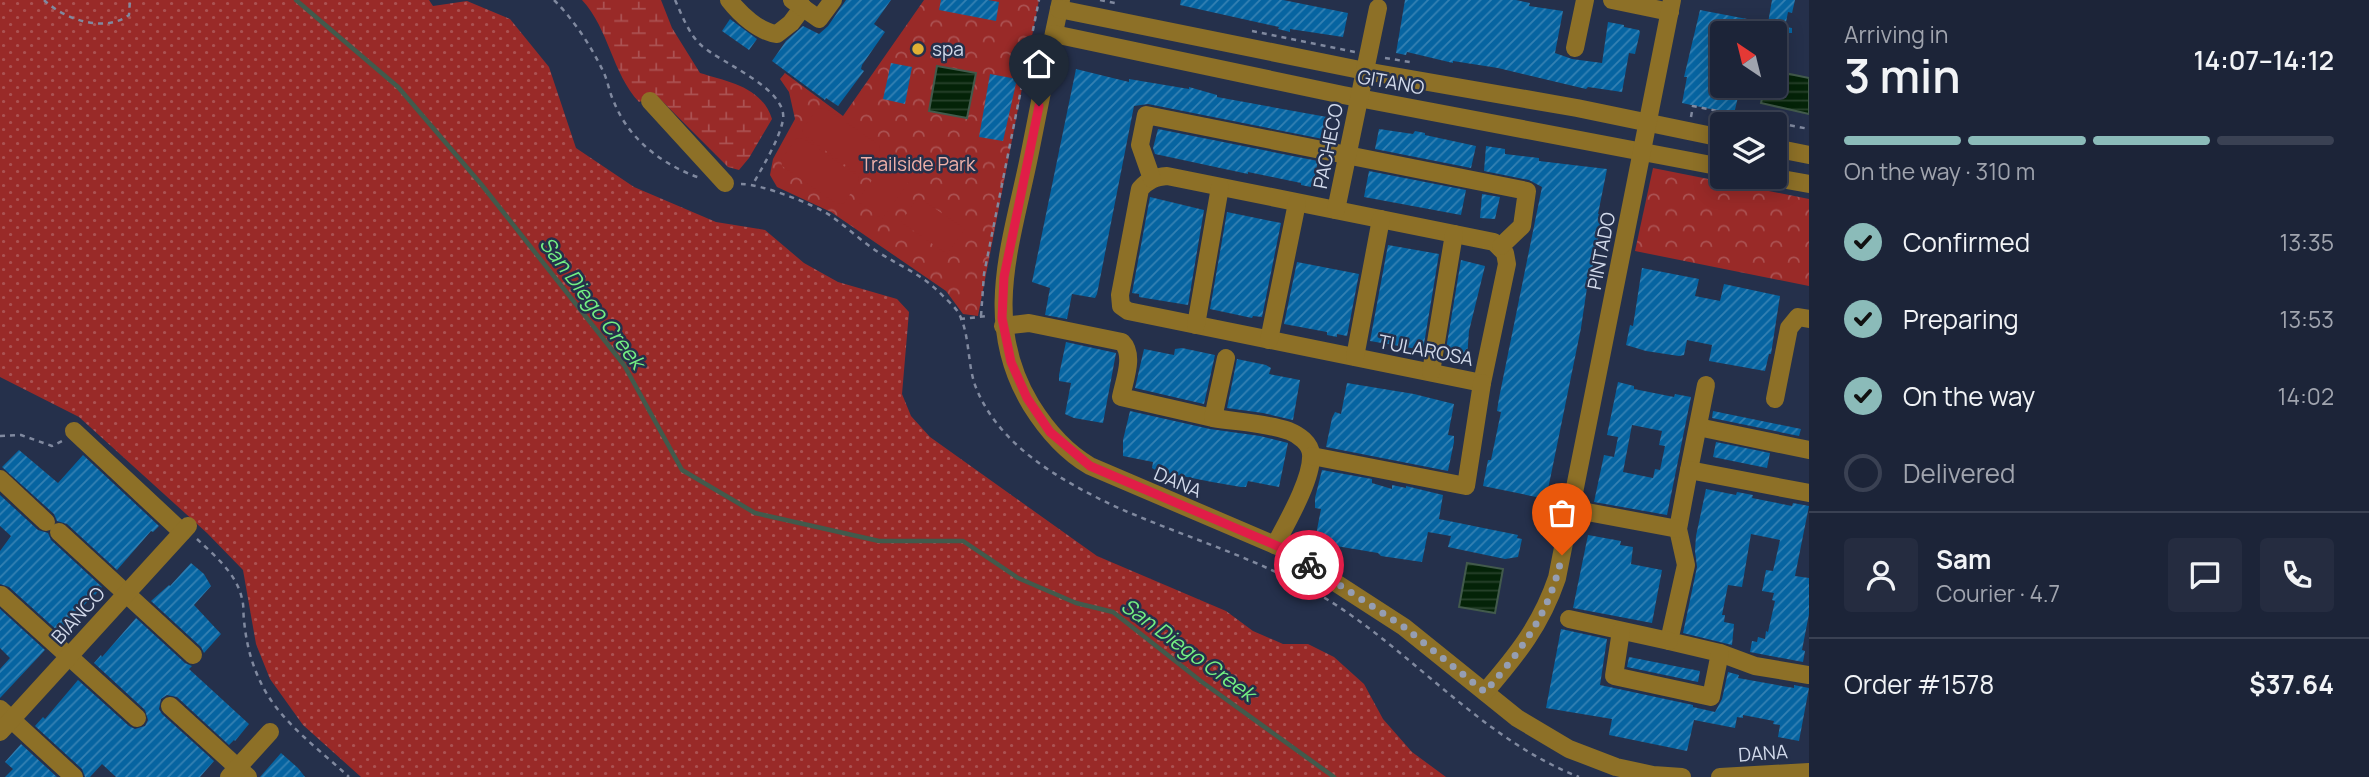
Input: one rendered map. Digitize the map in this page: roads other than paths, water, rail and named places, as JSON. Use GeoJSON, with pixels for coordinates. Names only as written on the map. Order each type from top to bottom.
{"type":"FeatureCollection","features":[{"type":"Feature","properties":{"kind":"street"},"geometry":{"type":"LineString","coordinates":[[729,0],[737,10],[768,33],[777,34],[791,23],[798,4],[819,19],[833,0]]}},
{"type":"Feature","properties":{"kind":"street"},"geometry":{"type":"LineString","coordinates":[[1576,48],[1585,0]]}},
{"type":"Feature","properties":{"kind":"street"},"geometry":{"type":"LineString","coordinates":[[1612,0],[1671,6]]}},
{"type":"Feature","properties":{"kind":"street","name":"DANA"},"geometry":{"type":"LineString","coordinates":[[1060,5],[1004,277],[1003,320],[1011,362],[1027,398],[1050,432],[1082,461],[1145,491],[1275,545],[1324,574],[1404,627],[1517,718],[1569,749],[1616,767],[1653,775],[1682,777]]}},
{"type":"Feature","properties":{"kind":"street","name":"GITANO"},"geometry":{"type":"LineString","coordinates":[[1060,5],[1364,71],[1710,135]]}},
{"type":"Feature","properties":{"kind":"street","name":"PINTADO"},"geometry":{"type":"LineString","coordinates":[[1485,692],[1518,653],[1547,607],[1557,578],[1671,6]]}},
{"type":"Feature","properties":{"kind":"street","name":"PACHECO"},"geometry":{"type":"LineString","coordinates":[[1336,211],[1378,8]]}},
{"type":"Feature","properties":{"kind":"street","name":"GITANO"},"geometry":{"type":"LineString","coordinates":[[1054,34],[1359,97],[1710,165]]}},
{"type":"Feature","properties":{"kind":"street"},"geometry":{"type":"LineString","coordinates":[[650,101],[725,183]]}},
{"type":"Feature","properties":{"kind":"street"},"geometry":{"type":"LineString","coordinates":[[1146,115],[1527,191],[1522,226],[1501,246],[1494,242],[1220,187],[1167,177],[1153,179],[1140,145],[1146,115]]}},
{"type":"Feature","properties":{"kind":"street"},"geometry":{"type":"LineString","coordinates":[[1787,151],[1809,155]]}},
{"type":"Feature","properties":{"kind":"street","name":"TULAROSA"},"geometry":{"type":"LineString","coordinates":[[1153,179],[1140,189],[1120,295],[1122,306],[1128,312],[1482,383],[1507,264],[1501,246]]}},
{"type":"Feature","properties":{"kind":"street"},"geometry":{"type":"LineString","coordinates":[[1787,180],[1809,184]]}},
{"type":"Feature","properties":{"kind":"street"},"geometry":{"type":"LineString","coordinates":[[1196,325],[1220,187]]}},
{"type":"Feature","properties":{"kind":"street"},"geometry":{"type":"LineString","coordinates":[[1269,340],[1297,202]]}},
{"type":"Feature","properties":{"kind":"street"},"geometry":{"type":"LineString","coordinates":[[1355,357],[1381,219]]}},
{"type":"Feature","properties":{"kind":"street"},"geometry":{"type":"LineString","coordinates":[[1431,372],[1454,234]]}},
{"type":"Feature","properties":{"kind":"street"},"geometry":{"type":"LineString","coordinates":[[1775,399],[1789,328],[1797,317],[1809,319]]}},
{"type":"Feature","properties":{"kind":"street"},"geometry":{"type":"LineString","coordinates":[[1003,320],[1122,342],[1129,354],[1121,397],[1289,432],[1301,438],[1309,446],[1312,456],[1300,496],[1275,545]]}},
{"type":"Feature","properties":{"kind":"street"},"geometry":{"type":"LineString","coordinates":[[1213,418],[1226,358]]}},
{"type":"Feature","properties":{"kind":"street"},"geometry":{"type":"LineString","coordinates":[[1312,456],[1466,486],[1482,383]]}},
{"type":"Feature","properties":{"kind":"street"},"geometry":{"type":"LineString","coordinates":[[1669,641],[1686,565],[1678,529],[1706,385]]}},
{"type":"Feature","properties":{"kind":"street"},"geometry":{"type":"LineString","coordinates":[[1698,427],[1809,450]]}},
{"type":"Feature","properties":{"kind":"street","name":"BIANCO"},"geometry":{"type":"LineString","coordinates":[[4,720],[189,533],[74,431]]}},
{"type":"Feature","properties":{"kind":"street"},"geometry":{"type":"LineString","coordinates":[[1689,470],[1809,493]]}},
{"type":"Feature","properties":{"kind":"street"},"geometry":{"type":"LineString","coordinates":[[0,479],[193,655]]}},
{"type":"Feature","properties":{"kind":"street"},"geometry":{"type":"LineString","coordinates":[[1571,509],[1678,529]]}},
{"type":"Feature","properties":{"kind":"street"},"geometry":{"type":"LineString","coordinates":[[1,595],[136,718]]}},
{"type":"Feature","properties":{"kind":"street"},"geometry":{"type":"LineString","coordinates":[[1569,620],[1720,653],[1755,666],[1809,675]]}},
{"type":"Feature","properties":{"kind":"street"},"geometry":{"type":"LineString","coordinates":[[1621,631],[1614,676],[1711,696],[1720,653]]}},
{"type":"Feature","properties":{"kind":"street"},"geometry":{"type":"LineString","coordinates":[[170,706],[238,774],[270,732]]}},
{"type":"Feature","properties":{"kind":"street"},"geometry":{"type":"LineString","coordinates":[[4,720],[74,777]]}},
{"type":"Feature","properties":{"kind":"street","name":"DANA"},"geometry":{"type":"LineString","coordinates":[[1720,777],[1809,772]]}},
{"type":"Feature","properties":{"kind":"waterway","name":"San Diego Creek"},"geometry":{"type":"LineString","coordinates":[[296,0],[398,87],[481,184],[624,365],[682,470],[755,513],[879,541],[963,541],[1018,578],[1076,603],[1113,612],[1202,682],[1334,777]]}},
{"type":"Feature","properties":{"kind":"place","name":"spa"},"geometry":{"type":"Point","coordinates":[918,49]}},
{"type":"Feature","properties":{"kind":"park label","name":"Trailside Park"},"geometry":{"type":"Point","coordinates":[918,164]}}]}
